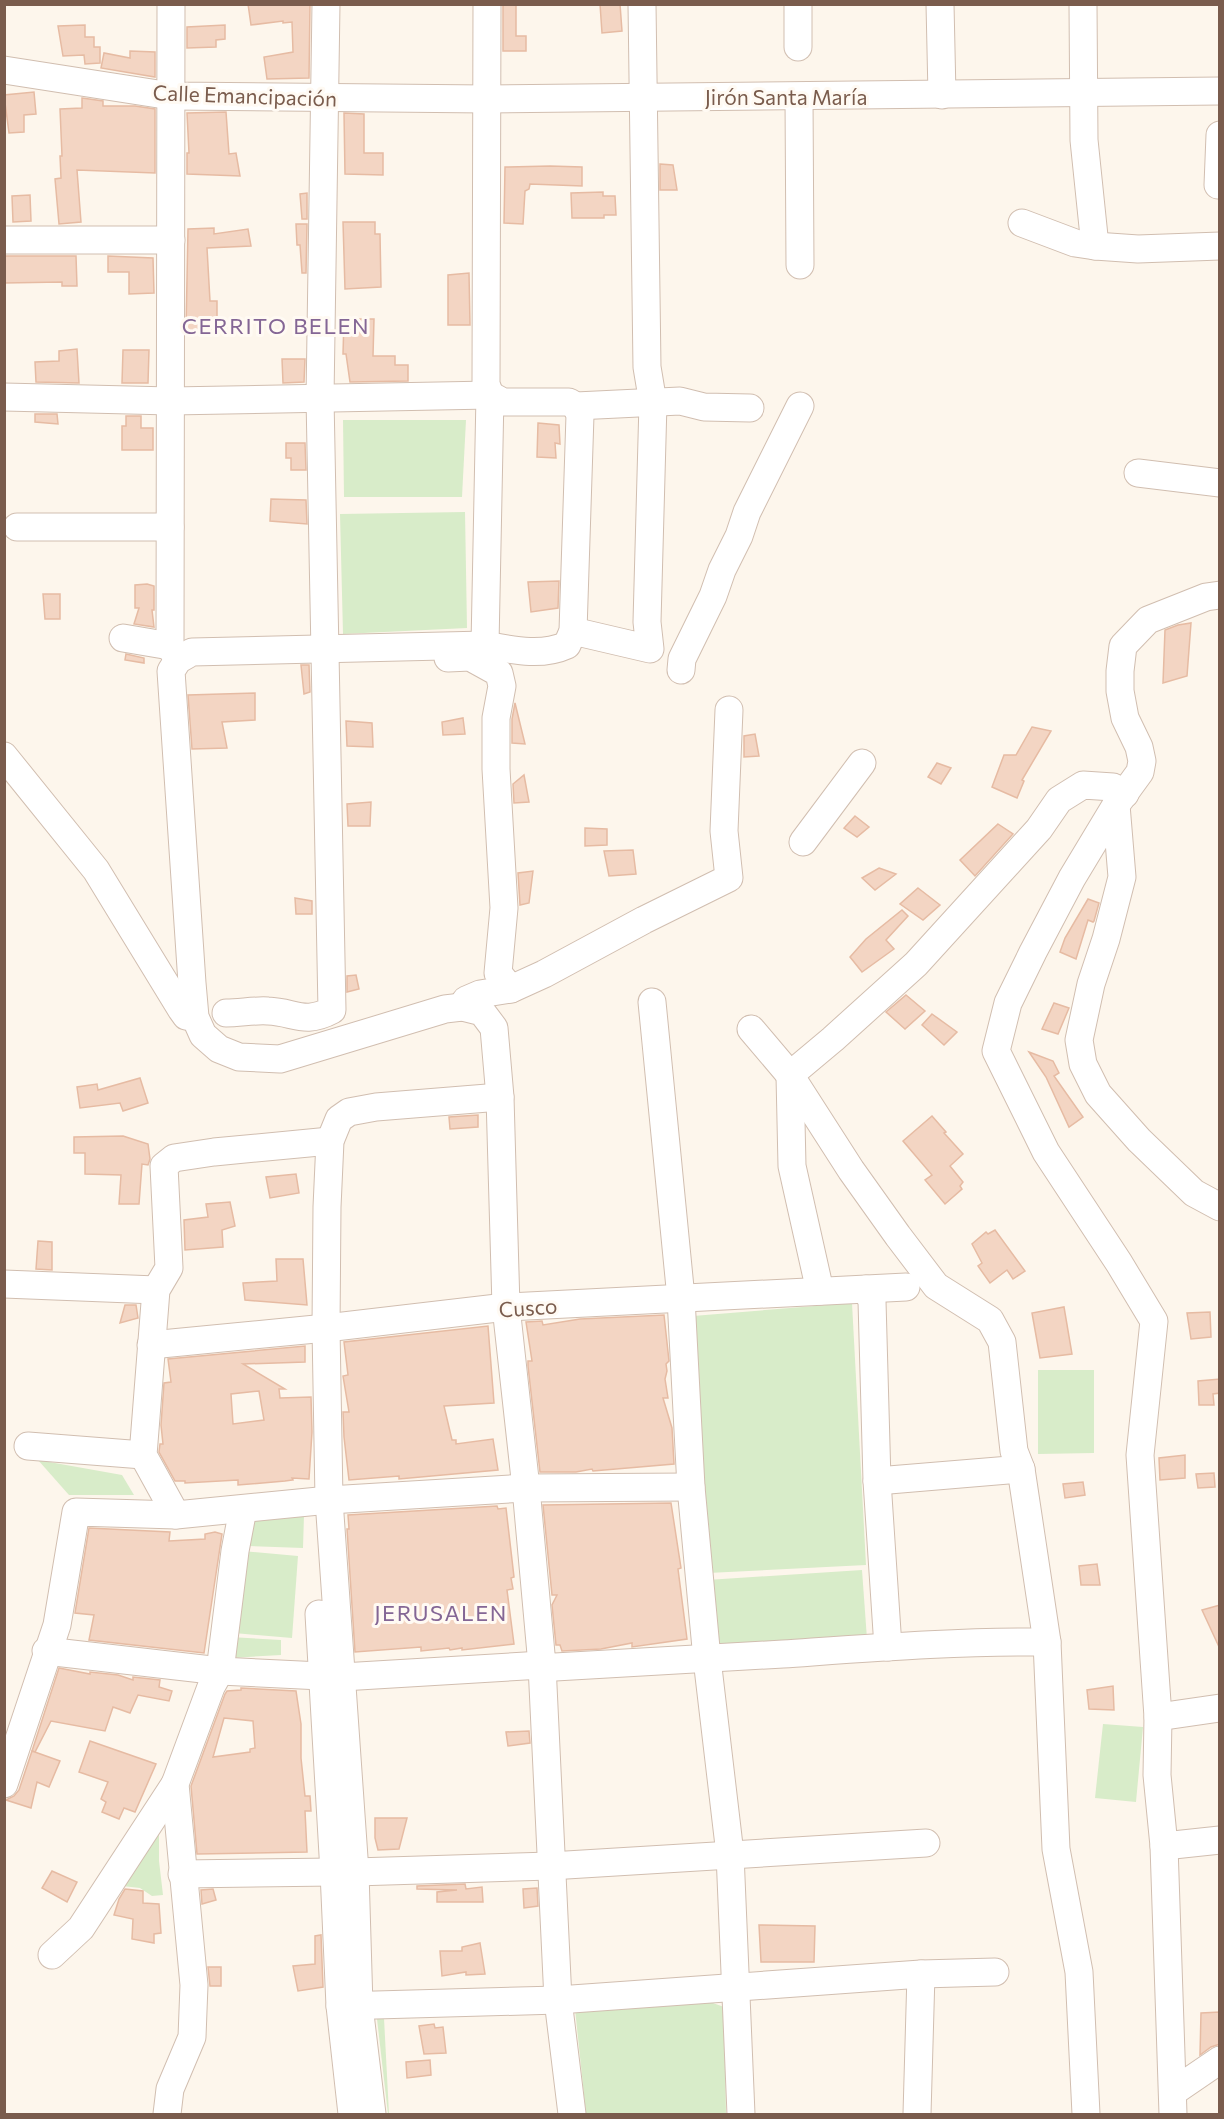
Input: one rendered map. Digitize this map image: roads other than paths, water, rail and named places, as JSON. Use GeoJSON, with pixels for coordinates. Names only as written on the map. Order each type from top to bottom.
{"type":"FeatureCollection","features":[{"type":"Feature","properties":{"kind":"street"},"geometry":{"type":"LineString","coordinates":[[171,4],[170,527],[174,653],[171,671],[195,1017],[203,1035],[219,1049],[239,1057],[280,1059],[445,1009],[462,1007],[482,1012],[494,1028],[500,1097],[506,1307],[542,1665],[558,2000],[572,2115]]}},
{"type":"Feature","properties":{"kind":"street"},"geometry":{"type":"LineString","coordinates":[[226,1013],[270,1011],[299,1018],[322,1016],[332,1010],[320,398],[326,4]]}},
{"type":"Feature","properties":{"kind":"street"},"geometry":{"type":"LineString","coordinates":[[485,645],[490,395],[486,384],[487,4]]}},
{"type":"Feature","properties":{"kind":"street"},"geometry":{"type":"LineString","coordinates":[[573,631],[650,649],[647,622],[653,403],[647,367],[642,4]]}},
{"type":"Feature","properties":{"kind":"street"},"geometry":{"type":"LineString","coordinates":[[798,4],[798,47]]}},
{"type":"Feature","properties":{"kind":"street"},"geometry":{"type":"LineString","coordinates":[[940,4],[942,95]]}},
{"type":"Feature","properties":{"kind":"street"},"geometry":{"type":"LineString","coordinates":[[1083,4],[1084,140],[1095,246]]}},
{"type":"Feature","properties":{"kind":"street","name":"Calle Emancipación"},"geometry":{"type":"LineString","coordinates":[[4,70],[171,96],[487,99]]}},
{"type":"Feature","properties":{"kind":"street","name":"Jirón Santa María"},"geometry":{"type":"LineString","coordinates":[[487,99],[1220,91]]}},
{"type":"Feature","properties":{"kind":"street"},"geometry":{"type":"LineString","coordinates":[[799,97],[800,265]]}},
{"type":"Feature","properties":{"kind":"street"},"geometry":{"type":"LineString","coordinates":[[1218,185],[1220,135]]}},
{"type":"Feature","properties":{"kind":"street"},"geometry":{"type":"LineString","coordinates":[[1022,223],[1075,243],[1095,246],[1138,249],[1220,246]]}},
{"type":"Feature","properties":{"kind":"street"},"geometry":{"type":"LineString","coordinates":[[4,240],[171,240]]}},
{"type":"Feature","properties":{"kind":"street"},"geometry":{"type":"LineString","coordinates":[[4,397],[171,401],[490,395],[503,402],[569,402],[576,406],[680,401],[704,407],[750,408]]}},
{"type":"Feature","properties":{"kind":"street"},"geometry":{"type":"LineString","coordinates":[[123,638],[174,653],[485,645],[523,652],[555,651],[567,645],[573,631],[580,416],[576,406]]}},
{"type":"Feature","properties":{"kind":"street"},"geometry":{"type":"LineString","coordinates":[[681,670],[682,659],[713,596],[747,512],[800,406]]}},
{"type":"Feature","properties":{"kind":"street"},"geometry":{"type":"LineString","coordinates":[[1138,473],[1220,483]]}},
{"type":"Feature","properties":{"kind":"street"},"geometry":{"type":"LineString","coordinates":[[17,527],[170,527]]}},
{"type":"Feature","properties":{"kind":"street"},"geometry":{"type":"LineString","coordinates":[[1173,2104],[1164,1846],[1157,1774],[1158,1716],[1140,1455],[1154,1321],[1046,1152],[996,1052],[1008,1003],[1072,878],[1118,795],[1140,772],[1142,761],[1125,718],[1120,691],[1124,646],[1148,620],[1206,597],[1220,596]]}},
{"type":"Feature","properties":{"kind":"street"},"geometry":{"type":"LineString","coordinates":[[440,647],[440,654],[444,658],[470,657],[499,673],[502,686],[496,718],[496,769],[504,908],[498,973],[511,989]]}},
{"type":"Feature","properties":{"kind":"street"},"geometry":{"type":"LineString","coordinates":[[462,1007],[466,1000],[480,994],[511,989],[544,974],[644,920],[729,879],[724,831],[729,710]]}},
{"type":"Feature","properties":{"kind":"street"},"geometry":{"type":"LineString","coordinates":[[4,756],[96,870],[181,1009],[186,1016],[195,1017]]}},
{"type":"Feature","properties":{"kind":"street"},"geometry":{"type":"LineString","coordinates":[[803,842],[862,763]]}},
{"type":"Feature","properties":{"kind":"street"},"geometry":{"type":"LineString","coordinates":[[790,1075],[916,964],[1039,829],[1059,800],[1083,785],[1118,795]]}},
{"type":"Feature","properties":{"kind":"street"},"geometry":{"type":"LineString","coordinates":[[1118,795],[1122,877],[1106,939],[1091,984],[1078,1040],[1083,1064],[1098,1094],[1139,1140],[1194,1193],[1220,1207]]}},
{"type":"Feature","properties":{"kind":"street"},"geometry":{"type":"LineString","coordinates":[[652,1002],[681,1298],[692,1487],[706,1659],[730,1854],[741,2115]]}},
{"type":"Feature","properties":{"kind":"street"},"geometry":{"type":"LineString","coordinates":[[751,1029],[790,1075],[851,1170],[897,1236],[936,1286],[990,1320],[1002,1342],[1014,1451],[1021,1469],[1047,1642],[1056,1849],[1078,1972],[1086,2115]]}},
{"type":"Feature","properties":{"kind":"street"},"geometry":{"type":"LineString","coordinates":[[790,1075],[792,1166],[820,1291]]}},
{"type":"Feature","properties":{"kind":"street"},"geometry":{"type":"LineString","coordinates":[[352,2115],[344,1872],[332,1676],[315,1521],[329,1500],[326,1328],[330,1141],[339,1119],[349,1112],[376,1107],[500,1097]]}},
{"type":"Feature","properties":{"kind":"street"},"geometry":{"type":"LineString","coordinates":[[176,1515],[142,1455],[156,1290],[169,1268],[164,1166],[174,1158],[330,1141]]}},
{"type":"Feature","properties":{"kind":"street"},"geometry":{"type":"LineString","coordinates":[[4,1284],[156,1290]]}},
{"type":"Feature","properties":{"kind":"street","name":"Cusco"},"geometry":{"type":"LineString","coordinates":[[151,1345],[506,1307],[906,1287]]}},
{"type":"Feature","properties":{"kind":"street"},"geometry":{"type":"LineString","coordinates":[[866,1289],[872,1301],[877,1481],[888,1647]]}},
{"type":"Feature","properties":{"kind":"street"},"geometry":{"type":"LineString","coordinates":[[28,1446],[142,1455]]}},
{"type":"Feature","properties":{"kind":"street"},"geometry":{"type":"LineString","coordinates":[[877,1481],[1021,1469]]}},
{"type":"Feature","properties":{"kind":"street"},"geometry":{"type":"LineString","coordinates":[[4,1784],[46,1651],[57,1624],[76,1512],[176,1515],[329,1500],[526,1488],[692,1487]]}},
{"type":"Feature","properties":{"kind":"street"},"geometry":{"type":"LineString","coordinates":[[52,1955],[81,1928],[175,1784],[211,1687],[220,1671],[243,1509]]}},
{"type":"Feature","properties":{"kind":"street"},"geometry":{"type":"LineString","coordinates":[[46,1651],[220,1671],[332,1676],[542,1665],[555,1667],[888,1647],[1047,1642]]}},
{"type":"Feature","properties":{"kind":"street"},"geometry":{"type":"LineString","coordinates":[[1158,1716],[1220,1708]]}},
{"type":"Feature","properties":{"kind":"street"},"geometry":{"type":"LineString","coordinates":[[168,2115],[170,2089],[192,2037],[194,1985],[175,1784]]}},
{"type":"Feature","properties":{"kind":"street"},"geometry":{"type":"LineString","coordinates":[[1164,1846],[1220,1840]]}},
{"type":"Feature","properties":{"kind":"street"},"geometry":{"type":"LineString","coordinates":[[182,1874],[550,1866],[926,1843]]}},
{"type":"Feature","properties":{"kind":"street"},"geometry":{"type":"LineString","coordinates":[[349,2006],[558,2000],[921,1974],[995,1972]]}},
{"type":"Feature","properties":{"kind":"street"},"geometry":{"type":"LineString","coordinates":[[917,2115],[921,1974]]}},
{"type":"Feature","properties":{"kind":"street"},"geometry":{"type":"LineString","coordinates":[[349,2006],[372,2115]]}},
{"type":"Feature","properties":{"kind":"street"},"geometry":{"type":"LineString","coordinates":[[1173,2104],[1220,2060]]}},
{"type":"Feature","properties":{"kind":"district","name":"CERRITO BELEN"},"geometry":{"type":"Point","coordinates":[276,325]}},
{"type":"Feature","properties":{"kind":"district","name":"JERUSALEN"},"geometry":{"type":"Point","coordinates":[441,1612]}}]}
